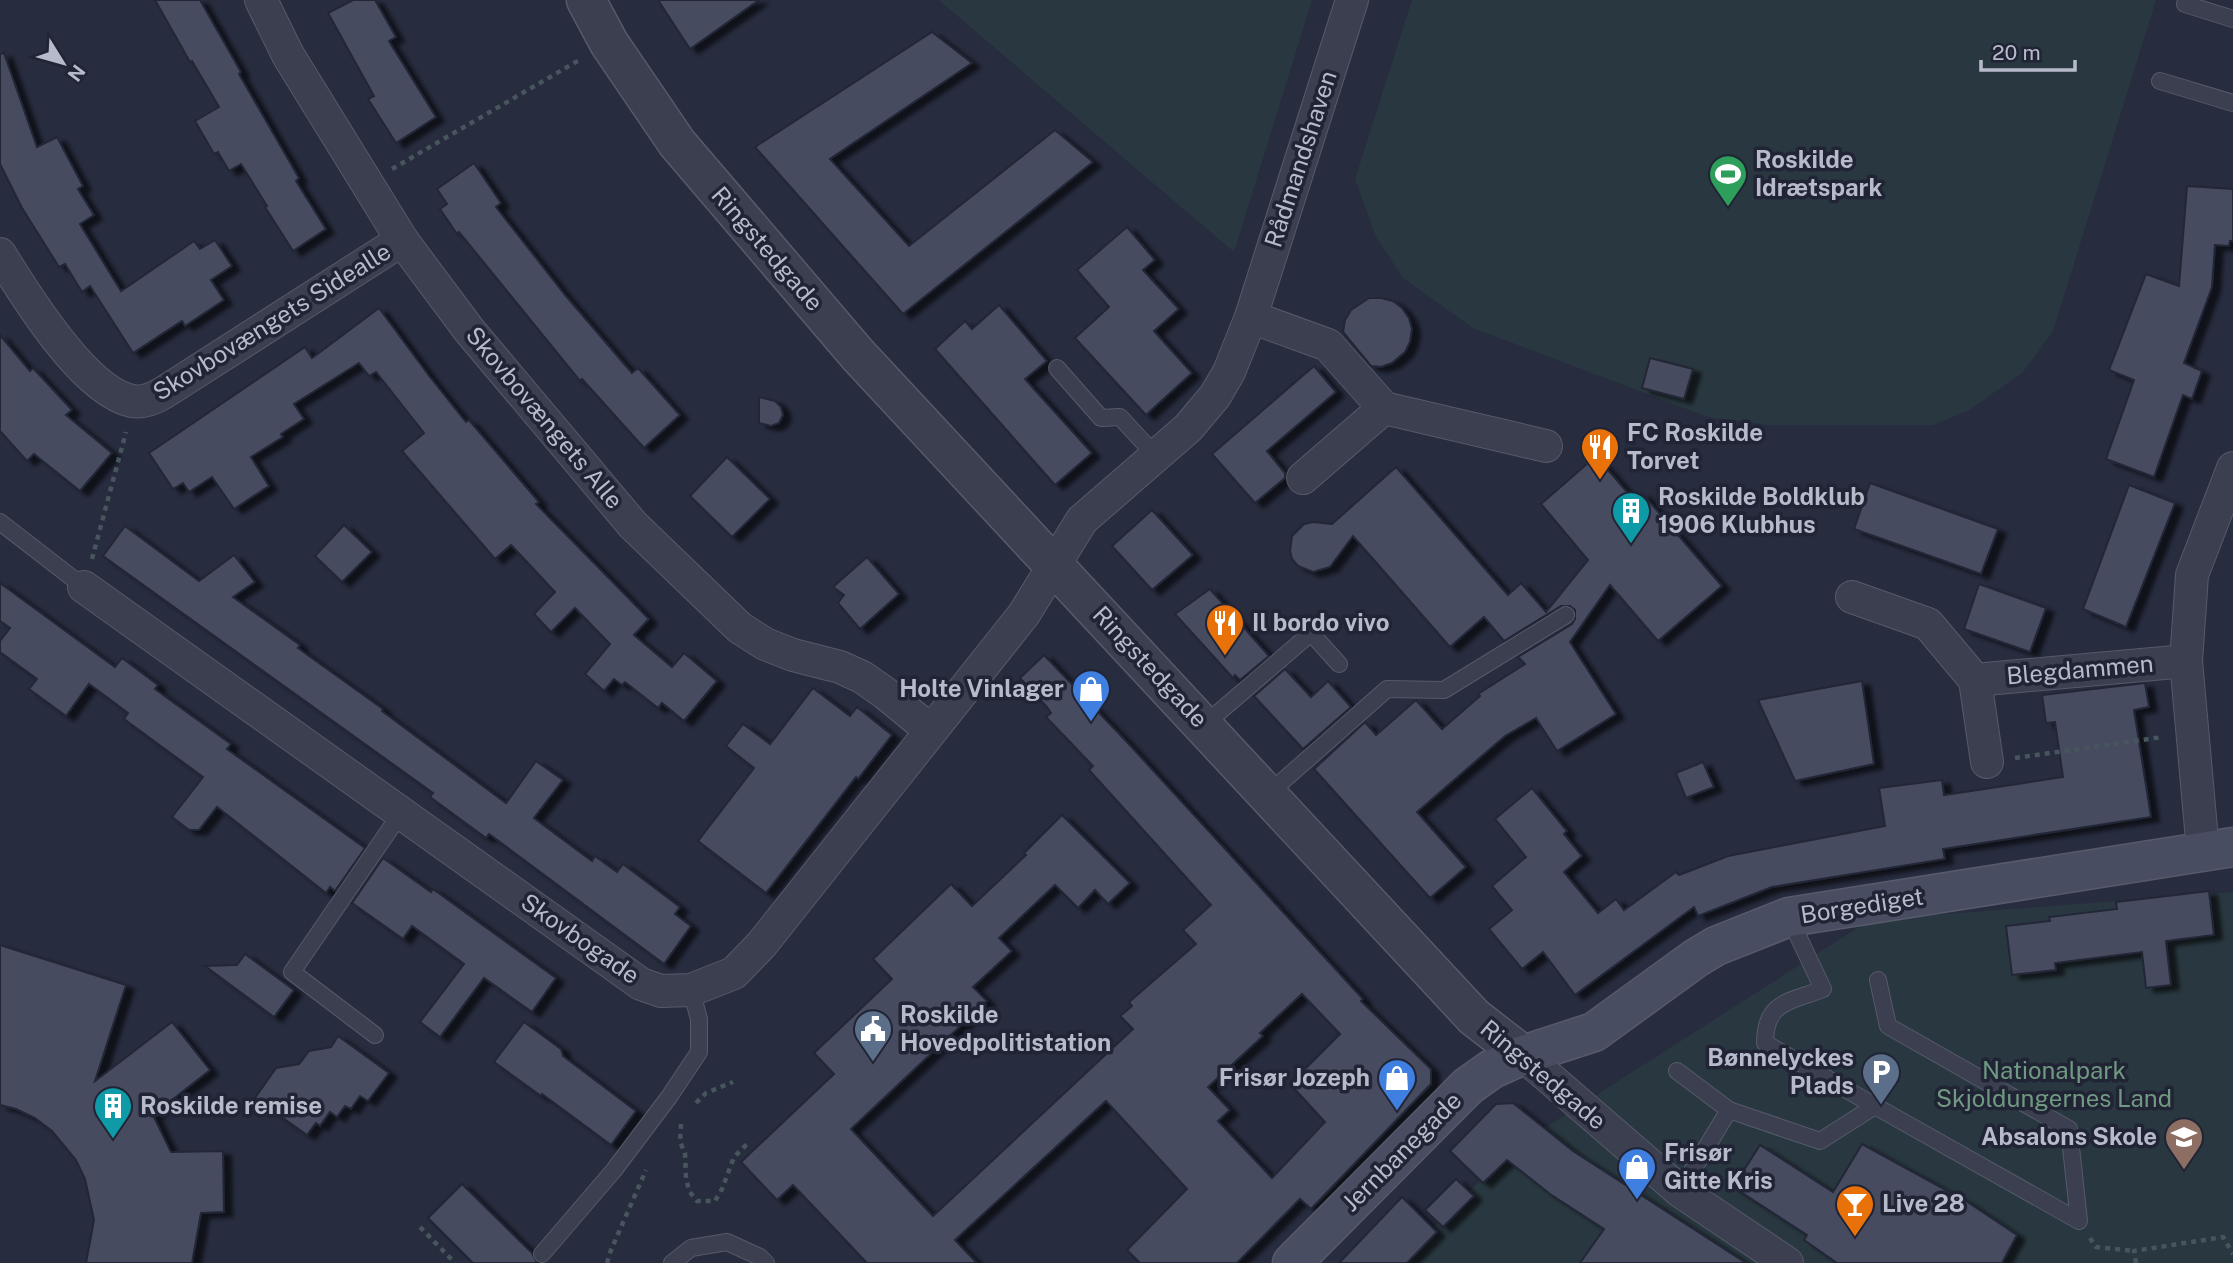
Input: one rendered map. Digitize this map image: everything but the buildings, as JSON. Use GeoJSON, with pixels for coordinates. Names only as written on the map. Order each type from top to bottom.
{"type":"FeatureCollection","features":[{"type":"Feature","properties":{"kind":"main road","name":"Borgediget"},"geometry":{"type":"LineString","coordinates":[[1523,1055],[1594,1031],[1716,946],[1789,917],[2218,849]]}},
{"type":"Feature","properties":{"kind":"main road","name":"Jernbanegade"},"geometry":{"type":"LineString","coordinates":[[1292,1263],[1468,1086],[1492,1069],[1523,1055]]}},
{"type":"Feature","properties":{"kind":"street","name":"Skovbovængets Alle"},"geometry":{"type":"LineString","coordinates":[[261,0],[288,55],[402,240],[469,330],[633,525],[740,628],[765,645],[840,667],[862,677],[930,730]]}},
{"type":"Feature","properties":{"kind":"street","name":"Ringstedgade"},"geometry":{"type":"LineString","coordinates":[[586,0],[609,43],[681,148],[858,355],[1474,1017],[1523,1055],[1680,1191],[1787,1263]]}},
{"type":"Feature","properties":{"kind":"street","name":"Rådmandshaven"},"geometry":{"type":"LineString","coordinates":[[1055,566],[1082,520],[1188,428],[1229,372],[1251,317],[1352,0]]}},
{"type":"Feature","properties":{"kind":"street","name":"Skovbovængets Sidealle"},"geometry":{"type":"LineString","coordinates":[[0,254],[21,289],[84,372],[114,395],[134,401],[149,400],[163,393],[402,240]]}},
{"type":"Feature","properties":{"kind":"street"},"geometry":{"type":"LineString","coordinates":[[1251,317],[1328,345],[1384,408],[1546,446]]}},
{"type":"Feature","properties":{"kind":"street"},"geometry":{"type":"LineString","coordinates":[[1303,478],[1384,408]]}},
{"type":"Feature","properties":{"kind":"street","name":"Blegdammen"},"geometry":{"type":"LineString","coordinates":[[2218,849],[2192,733],[2186,661],[2192,575],[2233,468]]}},
{"type":"Feature","properties":{"kind":"street","name":"Skovbogade"},"geometry":{"type":"LineString","coordinates":[[84,587],[641,984],[661,991],[691,990],[733,972],[761,944],[1024,614],[1055,566]]}},
{"type":"Feature","properties":{"kind":"street","name":"Blegdammen"},"geometry":{"type":"LineString","coordinates":[[1852,597],[1928,624],[1975,680],[1987,761]]}},
{"type":"Feature","properties":{"kind":"street","name":"Blegdammen"},"geometry":{"type":"LineString","coordinates":[[1975,680],[2186,661]]}},
{"type":"Feature","properties":{"kind":"lane"},"geometry":{"type":"LineString","coordinates":[[2185,4],[2233,19]]}},
{"type":"Feature","properties":{"kind":"lane"},"geometry":{"type":"LineString","coordinates":[[2160,81],[2233,103]]}},
{"type":"Feature","properties":{"kind":"lane"},"geometry":{"type":"LineString","coordinates":[[1057,368],[1101,418],[1120,417],[1156,456]]}},
{"type":"Feature","properties":{"kind":"lane"},"geometry":{"type":"LineString","coordinates":[[0,522],[84,587]]}},
{"type":"Feature","properties":{"kind":"lane"},"geometry":{"type":"LineString","coordinates":[[1268,794],[1387,689],[1444,690],[1566,615]]}},
{"type":"Feature","properties":{"kind":"lane"},"geometry":{"type":"LineString","coordinates":[[1204,725],[1311,633],[1339,664]]}},
{"type":"Feature","properties":{"kind":"lane"},"geometry":{"type":"LineString","coordinates":[[375,1035],[292,972],[401,813]]}},
{"type":"Feature","properties":{"kind":"lane"},"geometry":{"type":"LineString","coordinates":[[1789,917],[1824,989],[1778,1006],[1765,1024],[1765,1044],[2079,1221]]}},
{"type":"Feature","properties":{"kind":"lane"},"geometry":{"type":"LineString","coordinates":[[1878,980],[1888,1026],[2069,1129],[2079,1221]]}},
{"type":"Feature","properties":{"kind":"lane"},"geometry":{"type":"LineString","coordinates":[[542,1254],[614,1170],[699,1052],[699,1019],[691,990]]}},
{"type":"Feature","properties":{"kind":"lane"},"geometry":{"type":"LineString","coordinates":[[1677,1071],[1730,1110],[1820,1141],[1875,1106]]}},
{"type":"Feature","properties":{"kind":"lane"},"geometry":{"type":"LineString","coordinates":[[1680,1191],[1730,1110]]}},
{"type":"Feature","properties":{"kind":"lane"},"geometry":{"type":"LineString","coordinates":[[671,1263],[691,1248],[727,1242],[760,1257],[766,1263]]}},
{"type":"Feature","properties":{"kind":"path"},"geometry":{"type":"LineString","coordinates":[[366,183],[609,43]]}},
{"type":"Feature","properties":{"kind":"path"},"geometry":{"type":"LineString","coordinates":[[84,587],[134,401]]}},
{"type":"Feature","properties":{"kind":"path"},"geometry":{"type":"LineString","coordinates":[[1987,761],[2192,733]]}},
{"type":"Feature","properties":{"kind":"path"},"geometry":{"type":"LineString","coordinates":[[690,1108],[706,1093],[733,1082]]}},
{"type":"Feature","properties":{"kind":"path"},"geometry":{"type":"LineString","coordinates":[[685,1118],[679,1128],[680,1142],[685,1153],[689,1191],[697,1200],[715,1200],[734,1157],[748,1143]]}},
{"type":"Feature","properties":{"kind":"path"},"geometry":{"type":"LineString","coordinates":[[607,1263],[646,1171],[648,1149],[639,1137]]}},
{"type":"Feature","properties":{"kind":"path"},"geometry":{"type":"LineString","coordinates":[[2079,1221],[2096,1247],[2133,1251],[2233,1237]]}},
{"type":"Feature","properties":{"kind":"path"},"geometry":{"type":"LineString","coordinates":[[420,1227],[453,1263]]}},
{"type":"Feature","properties":{"kind":"path"},"geometry":{"type":"LineString","coordinates":[[2223,1237],[2233,1255]]}},
{"type":"Feature","properties":{"kind":"path"},"geometry":{"type":"LineString","coordinates":[[2133,1251],[2136,1263]]}},
{"type":"Feature","properties":{"kind":"green space"},"geometry":{"type":"Polygon","coordinates":[[[1312,0],[1234,252],[940,1],[1312,0]]]}},
{"type":"Feature","properties":{"kind":"green space","name":"Roskilde Idrætspark"},"geometry":{"type":"Polygon","coordinates":[[[1412,0],[2156,0],[2053,331],[2023,372],[1968,411],[1933,425],[1768,425],[1708,417],[1473,328],[1403,278],[1376,237],[1355,179],[1412,0]]]}},
{"type":"Feature","properties":{"kind":"green space","name":"Nationalpark Skjoldungernes Land"},"geometry":{"type":"Polygon","coordinates":[[[2233,892],[2233,1263],[1397,1263],[1512,1149],[1870,920],[2233,892]]]}},
{"type":"Feature","properties":{"kind":"place","name":"Roskilde Idrætspark"},"geometry":{"type":"Point","coordinates":[1728,208]}},
{"type":"Feature","properties":{"kind":"place","name":"FC Roskilde Torvet"},"geometry":{"type":"Point","coordinates":[1600,481]}},
{"type":"Feature","properties":{"kind":"place","name":"Roskilde Boldklub 1906 Klubhus"},"geometry":{"type":"Point","coordinates":[1631,545]}},
{"type":"Feature","properties":{"kind":"place","name":"Il bordo vivo"},"geometry":{"type":"Point","coordinates":[1225,657]}},
{"type":"Feature","properties":{"kind":"place","name":"Holte Vinlager"},"geometry":{"type":"Point","coordinates":[1091,723]}},
{"type":"Feature","properties":{"kind":"place","name":"Roskilde Hovedpolitistation"},"geometry":{"type":"Point","coordinates":[873,1063]}},
{"type":"Feature","properties":{"kind":"place","name":"Bønnelyckes Plads"},"geometry":{"type":"Point","coordinates":[1881,1106]}},
{"type":"Feature","properties":{"kind":"place","name":"Frisør Jozeph"},"geometry":{"type":"Point","coordinates":[1397,1112]}},
{"type":"Feature","properties":{"kind":"place","name":"Roskilde remise"},"geometry":{"type":"Point","coordinates":[113,1140]}},
{"type":"Feature","properties":{"kind":"place","name":"Absalons Skole"},"geometry":{"type":"Point","coordinates":[2184,1171]}},
{"type":"Feature","properties":{"kind":"place","name":"Frisør Gitte Kris"},"geometry":{"type":"Point","coordinates":[1637,1201]}},
{"type":"Feature","properties":{"kind":"place","name":"Live 28"},"geometry":{"type":"Point","coordinates":[1855,1238]}}]}
